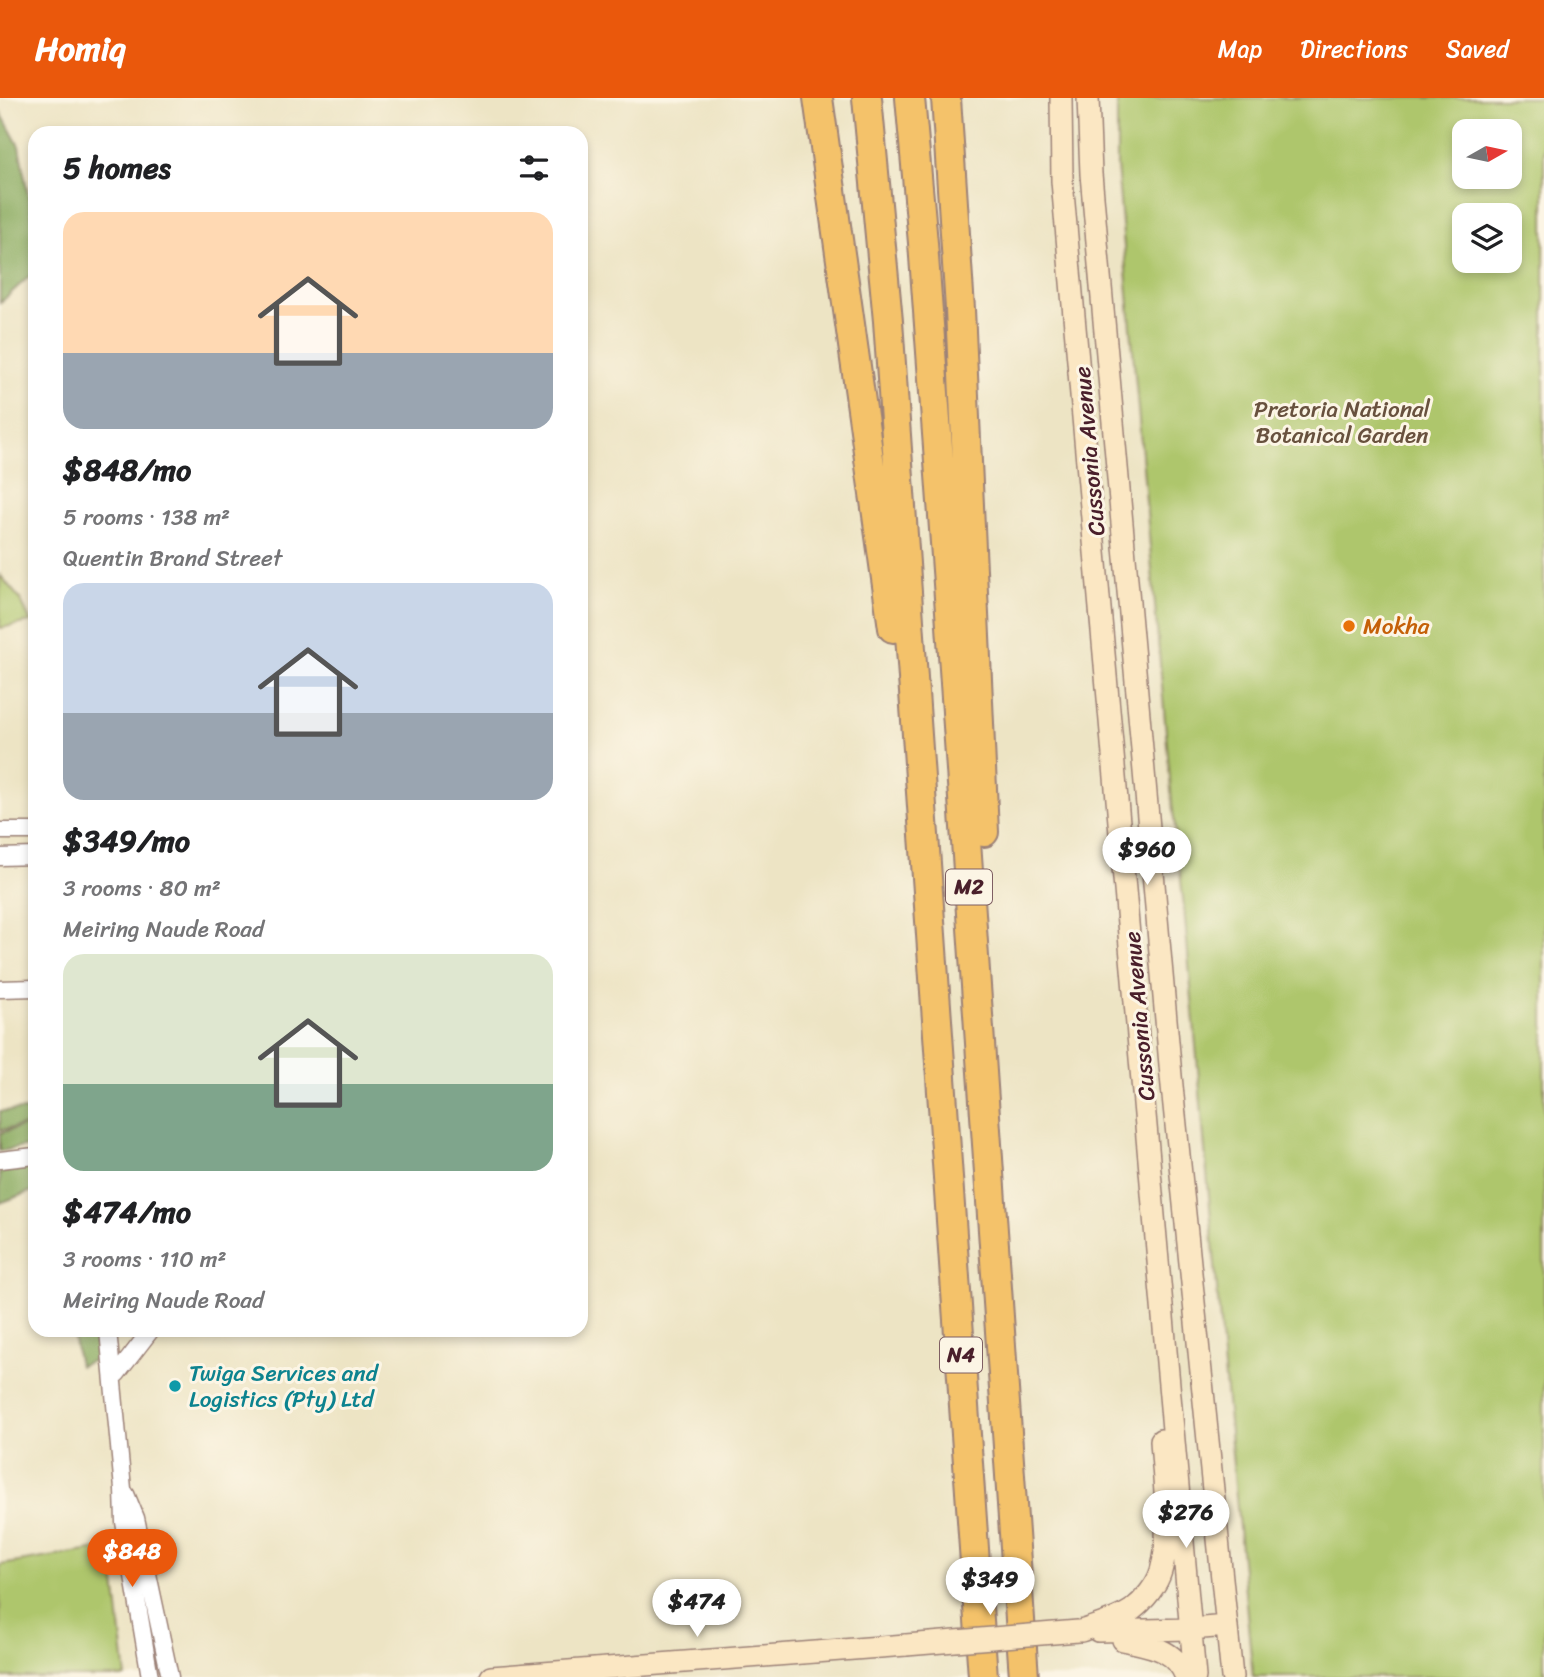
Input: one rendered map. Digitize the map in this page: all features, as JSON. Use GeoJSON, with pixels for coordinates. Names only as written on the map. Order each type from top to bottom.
{"type":"FeatureCollection","features":[{"type":"Feature","properties":{"kind":"highway"},"geometry":{"type":"LineString","coordinates":[[818,98],[895,643],[914,792],[927,956],[939,1034]]}},
{"type":"Feature","properties":{"kind":"highway","name":"M2"},"geometry":{"type":"LineString","coordinates":[[867,98],[888,321],[939,1034]]}},
{"type":"Feature","properties":{"kind":"highway","name":"M2"},"geometry":{"type":"LineString","coordinates":[[910,98],[923,243],[1027,1677]]}},
{"type":"Feature","properties":{"kind":"highway"},"geometry":{"type":"LineString","coordinates":[[946,98],[995,1074],[1028,1565],[1027,1677]]}},
{"type":"Feature","properties":{"kind":"highway"},"geometry":{"type":"LineString","coordinates":[[952,182],[956,146],[956,98]]}},
{"type":"Feature","properties":{"kind":"highway","name":"N4"},"geometry":{"type":"LineString","coordinates":[[939,1034],[983,1677]]}},
{"type":"Feature","properties":{"kind":"main road","name":"Cussonia Avenue"},"geometry":{"type":"LineString","coordinates":[[1061,98],[1062,181],[1195,1677]]}},
{"type":"Feature","properties":{"kind":"main road","name":"Cussonia Avenue"},"geometry":{"type":"LineString","coordinates":[[1088,98],[1091,174],[1169,1050],[1232,1677]]}},
{"type":"Feature","properties":{"kind":"main road"},"geometry":{"type":"LineString","coordinates":[[1079,1631],[1117,1618],[1133,1609],[1157,1582],[1161,1572],[1166,1539],[1161,1427],[1164,1407],[1171,1392]]}},
{"type":"Feature","properties":{"kind":"main road"},"geometry":{"type":"LineString","coordinates":[[491,1677],[1079,1631],[1227,1626]]}},
{"type":"Feature","properties":{"kind":"main road"},"geometry":{"type":"LineString","coordinates":[[1079,1631],[1162,1649],[1176,1660],[1186,1677]]}},
{"type":"Feature","properties":{"kind":"street"},"geometry":{"type":"LineString","coordinates":[[0,831],[28,831]]}},
{"type":"Feature","properties":{"kind":"street"},"geometry":{"type":"LineString","coordinates":[[0,857],[28,856]]}},
{"type":"Feature","properties":{"kind":"street"},"geometry":{"type":"LineString","coordinates":[[0,989],[28,988]]}},
{"type":"Feature","properties":{"kind":"street"},"geometry":{"type":"LineString","coordinates":[[0,1160],[28,1157]]}},
{"type":"Feature","properties":{"kind":"street"},"geometry":{"type":"LineString","coordinates":[[109,1337],[125,1529],[150,1677]]}},
{"type":"Feature","properties":{"kind":"street"},"geometry":{"type":"LineString","coordinates":[[117,1374],[146,1337]]}},
{"type":"Feature","properties":{"kind":"street"},"geometry":{"type":"LineString","coordinates":[[123,1489],[136,1518],[170,1677]]}},
{"type":"Feature","properties":{"kind":"green space","name":"Pretoria National Botanical Garden"},"geometry":{"type":"Polygon","coordinates":[[[1117,98],[1544,98],[1544,1677],[1253,1677],[1184,907],[1172,802],[1117,166],[1117,98]]]}},
{"type":"Feature","properties":{"kind":"green space"},"geometry":{"type":"Polygon","coordinates":[[[0,111],[19,146],[28,194],[28,277],[0,303],[0,111]]]}},
{"type":"Feature","properties":{"kind":"green space"},"geometry":{"type":"Polygon","coordinates":[[[0,575],[20,599],[28,616],[28,623],[0,628],[0,575]]]}},
{"type":"Feature","properties":{"kind":"green space"},"geometry":{"type":"Polygon","coordinates":[[[28,1110],[28,1125],[0,1130],[0,1111],[28,1110]]]}},
{"type":"Feature","properties":{"kind":"green space"},"geometry":{"type":"Polygon","coordinates":[[[28,1125],[28,1146],[0,1151],[0,1133],[28,1125]]]}},
{"type":"Feature","properties":{"kind":"green space"},"geometry":{"type":"Polygon","coordinates":[[[28,1167],[28,1193],[0,1203],[0,1172],[28,1167]]]}},
{"type":"Feature","properties":{"kind":"green space"},"geometry":{"type":"Polygon","coordinates":[[[73,1337],[96,1337],[97,1359],[79,1366],[73,1337]]]}},
{"type":"Feature","properties":{"kind":"green space"},"geometry":{"type":"Polygon","coordinates":[[[111,1547],[126,1677],[0,1677],[0,1565],[111,1547]]]}},
{"type":"Feature","properties":{"kind":"place","name":"Mokha"},"geometry":{"type":"Point","coordinates":[1349,626]}},
{"type":"Feature","properties":{"kind":"place","name":"Twiga Services and Logistics (Pty) Ltd"},"geometry":{"type":"Point","coordinates":[175,1386]}}]}
